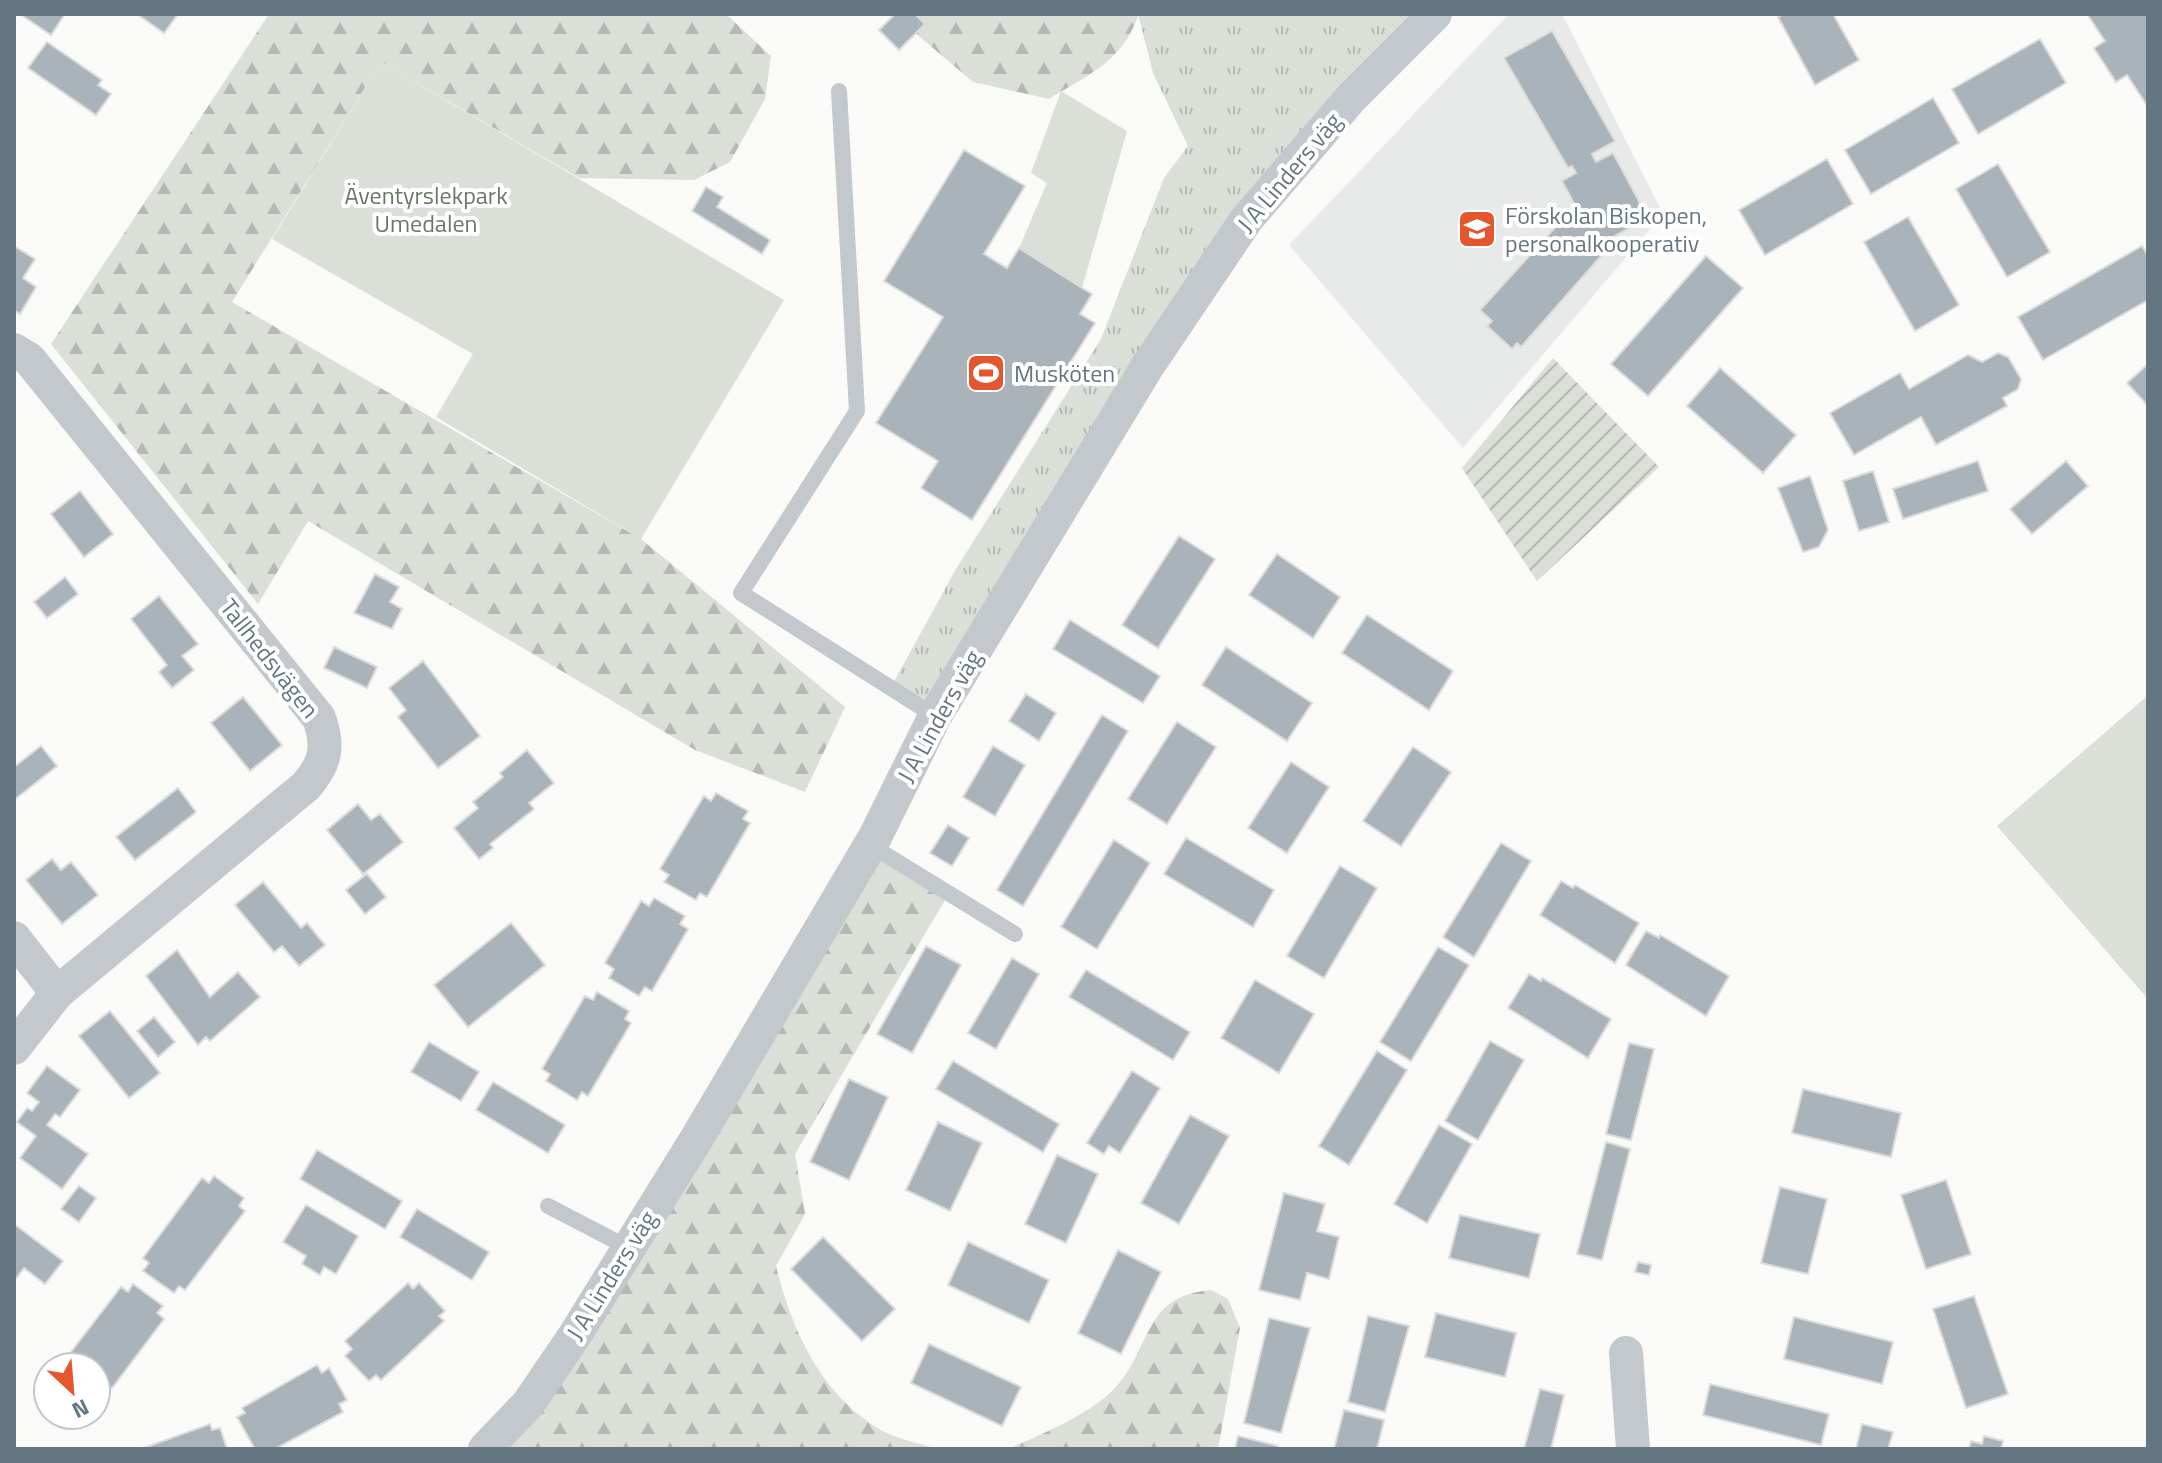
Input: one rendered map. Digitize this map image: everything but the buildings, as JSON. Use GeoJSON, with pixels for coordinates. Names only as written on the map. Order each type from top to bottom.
{"type":"FeatureCollection","features":[{"type":"Feature","properties":{"kind":"street","name":"J A Linders väg"},"geometry":{"type":"LineString","coordinates":[[485,1449],[528,1404],[575,1335],[697,1138],[870,845],[935,716],[1147,367],[1246,220],[1351,98],[1435,14]]}},
{"type":"Feature","properties":{"kind":"street","name":"Tallhedsvägen"},"geometry":{"type":"LineString","coordinates":[[14,350],[29,359],[319,718],[326,752],[321,769],[306,786],[57,993],[14,1048]]}},
{"type":"Feature","properties":{"kind":"street"},"geometry":{"type":"LineString","coordinates":[[14,938],[57,993]]}},
{"type":"Feature","properties":{"kind":"street"},"geometry":{"type":"LineString","coordinates":[[1626,1353],[1633,1449]]}},
{"type":"Feature","properties":{"kind":"lane"},"geometry":{"type":"LineString","coordinates":[[839,91],[857,411],[741,593],[935,716]]}},
{"type":"Feature","properties":{"kind":"lane"},"geometry":{"type":"LineString","coordinates":[[870,845],[1015,934]]}},
{"type":"Feature","properties":{"kind":"lane"},"geometry":{"type":"LineString","coordinates":[[548,1206],[627,1247]]}},
{"type":"Feature","properties":{"kind":"shaded area","name":"Förskolan Biskopen, personalkooperativ"},"geometry":{"type":"Polygon","coordinates":[[[1509,14],[1562,14],[1663,214],[1463,448],[1289,245],[1509,14]]]}},
{"type":"Feature","properties":{"kind":"green space"},"geometry":{"type":"Polygon","coordinates":[[[269,14],[726,14],[771,56],[765,99],[730,162],[694,180],[579,178],[381,62],[232,302],[641,539],[845,707],[805,792],[695,750],[308,521],[258,604],[51,344],[269,14]]]}},
{"type":"Feature","properties":{"kind":"green space"},"geometry":{"type":"Polygon","coordinates":[[[893,14],[1138,16],[1123,45],[1113,56],[1091,74],[1049,99],[973,82],[893,14]]]}},
{"type":"Feature","properties":{"kind":"green space"},"geometry":{"type":"Polygon","coordinates":[[[1138,14],[1435,14],[1246,220],[935,716],[891,687],[956,569],[1101,339],[1164,178],[1188,146],[1153,73],[1138,14]]]}},
{"type":"Feature","properties":{"kind":"green space","name":"Äventyrslekpark Umedalen"},"geometry":{"type":"Polygon","coordinates":[[[381,62],[784,300],[641,539],[436,417],[473,354],[272,239],[381,62]]]}},
{"type":"Feature","properties":{"kind":"green space"},"geometry":{"type":"Polygon","coordinates":[[[1061,91],[1127,131],[1082,288],[1019,248],[1047,183],[1031,173],[1061,91]]]}},
{"type":"Feature","properties":{"kind":"green space"},"geometry":{"type":"Polygon","coordinates":[[[1553,358],[1659,467],[1537,581],[1462,468],[1553,358]]]}},
{"type":"Feature","properties":{"kind":"green space"},"geometry":{"type":"Polygon","coordinates":[[[2146,697],[2148,700],[2148,999],[1997,826],[2146,697]]]}},
{"type":"Feature","properties":{"kind":"green space"},"geometry":{"type":"Polygon","coordinates":[[[870,845],[948,895],[795,1154],[805,1214],[776,1266],[799,1334],[810,1356],[838,1395],[881,1430],[938,1449],[485,1449],[870,845]]]}},
{"type":"Feature","properties":{"kind":"green space"},"geometry":{"type":"Polygon","coordinates":[[[1211,1290],[1228,1299],[1240,1328],[1218,1449],[1008,1449],[1061,1425],[1099,1402],[1124,1377],[1150,1329],[1171,1303],[1211,1290]]]}},
{"type":"Feature","properties":{"kind":"place","name":"Förskolan Biskopen, personalkooperativ"},"geometry":{"type":"Point","coordinates":[1477,229]}},
{"type":"Feature","properties":{"kind":"place","name":"Musköten"},"geometry":{"type":"Point","coordinates":[986,373]}}]}
